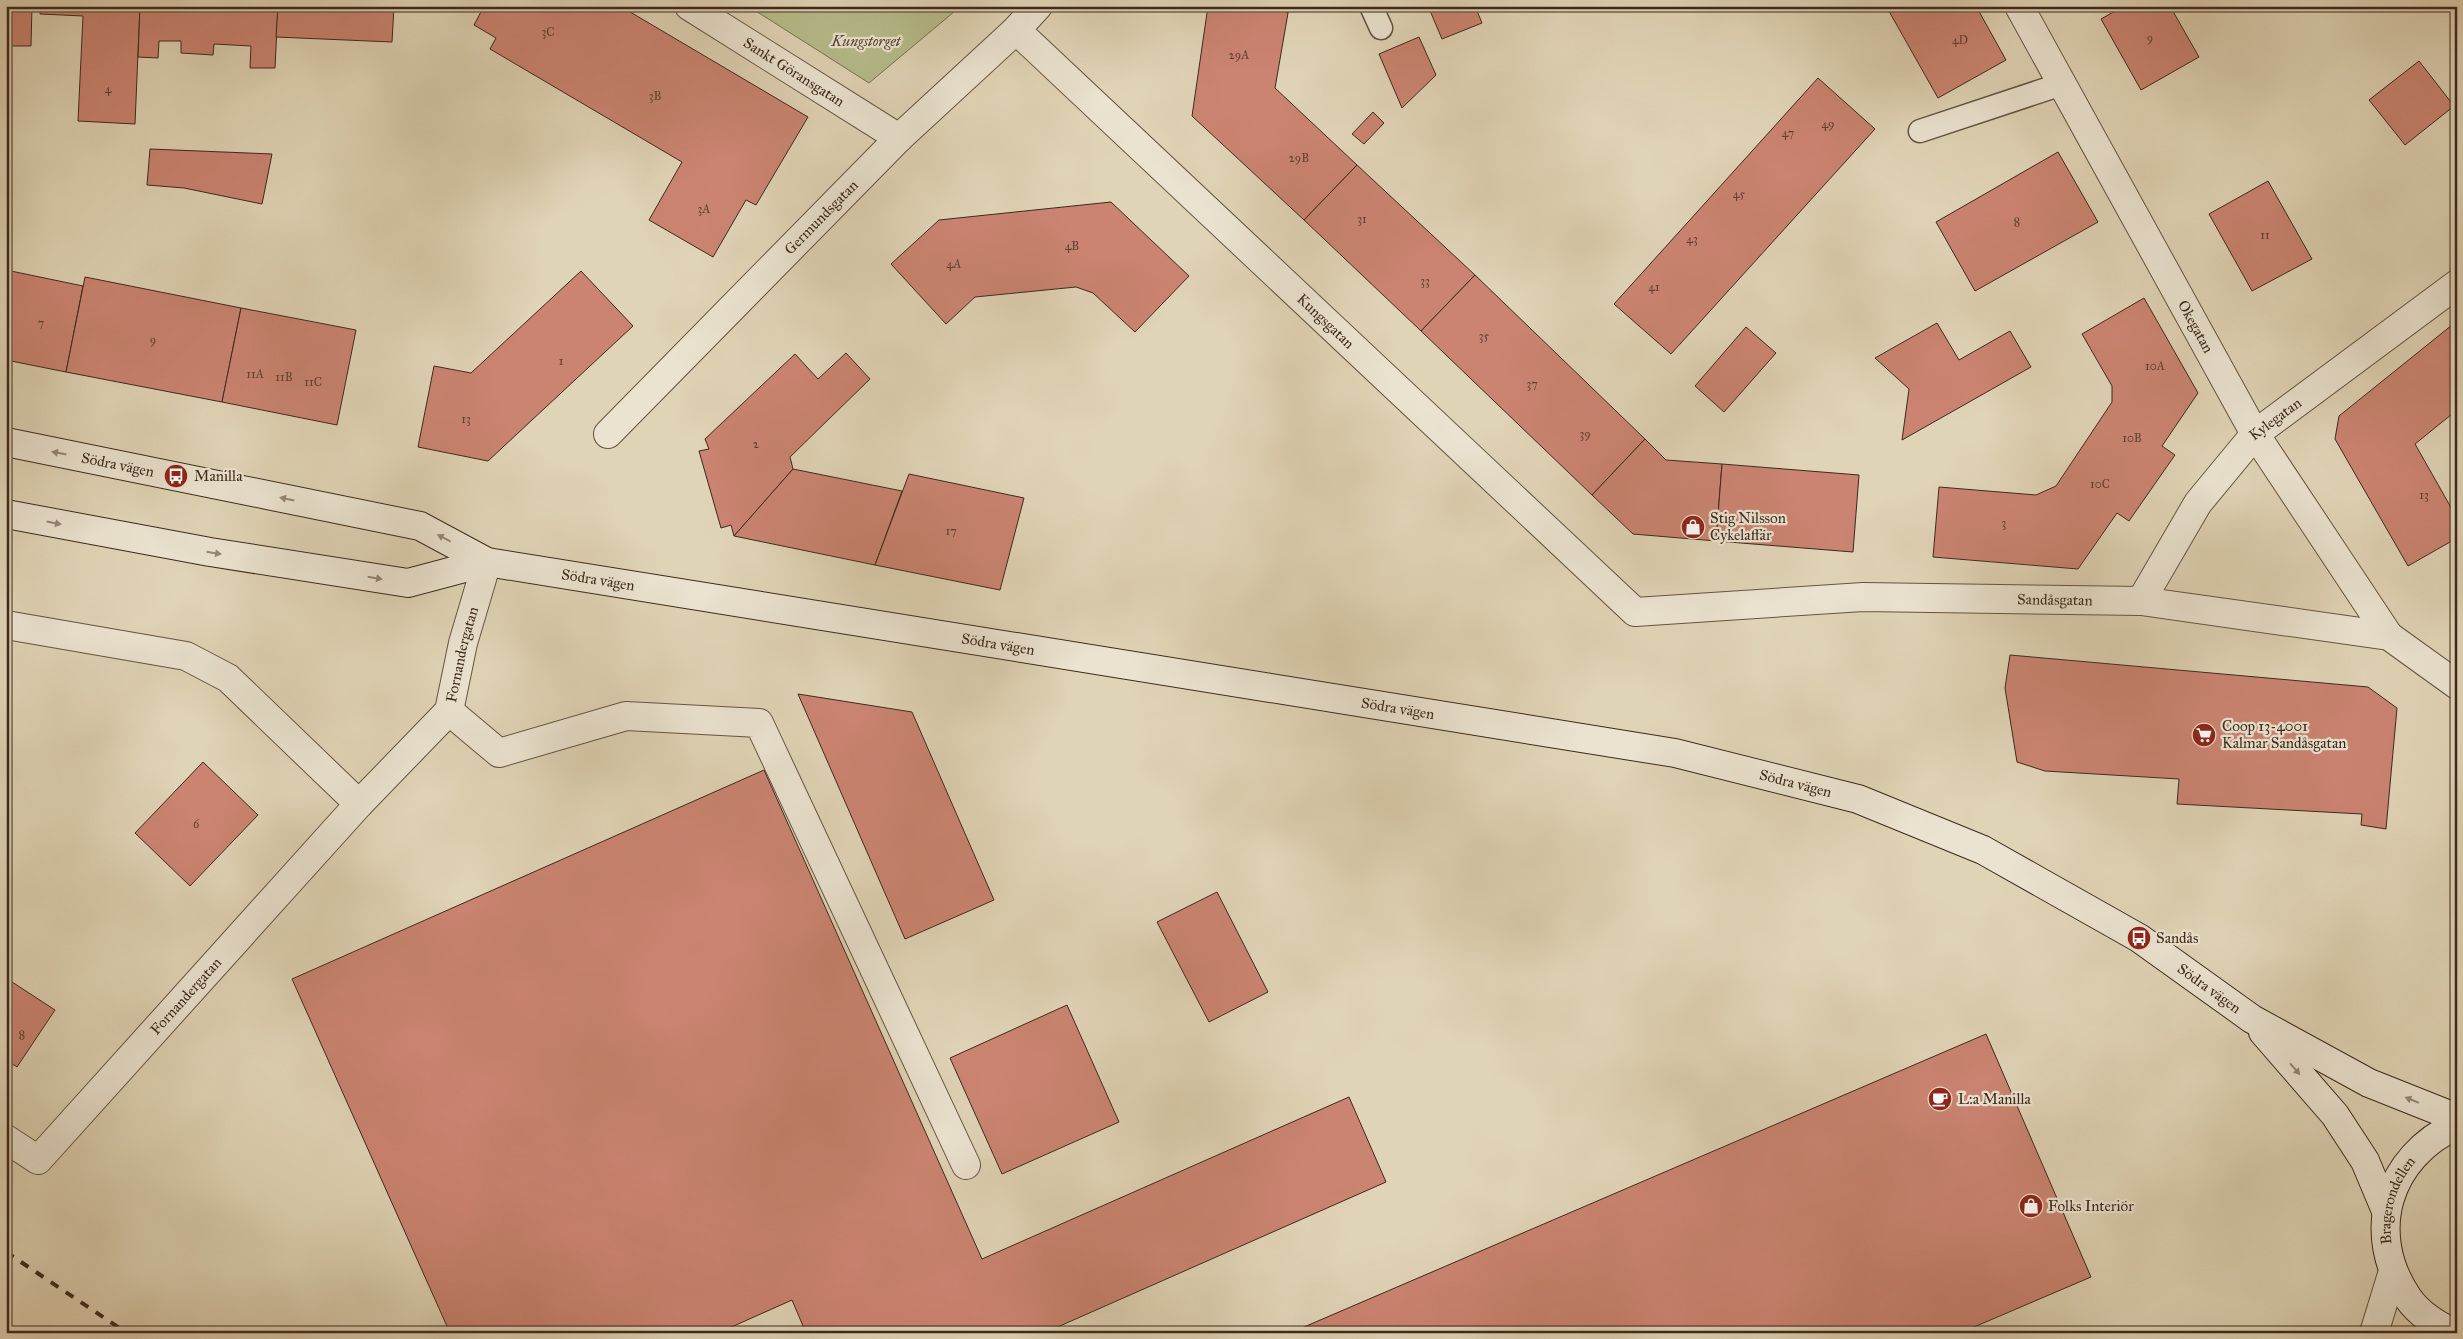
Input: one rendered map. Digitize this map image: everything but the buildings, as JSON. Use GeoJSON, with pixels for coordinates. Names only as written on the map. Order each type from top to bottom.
{"type":"FeatureCollection","features":[{"type":"Feature","properties":{"kind":"street","name":"Sankt Göransgatan"},"geometry":{"type":"LineString","coordinates":[[689,6],[899,138]]}},
{"type":"Feature","properties":{"kind":"street","name":"Germundsgatan"},"geometry":{"type":"LineString","coordinates":[[608,434],[899,138],[1016,30],[1038,6]]}},
{"type":"Feature","properties":{"kind":"street","name":"Okegatan"},"geometry":{"type":"LineString","coordinates":[[2019,6],[2255,434],[2389,636]]}},
{"type":"Feature","properties":{"kind":"street","name":"Kungsgatan"},"geometry":{"type":"LineString","coordinates":[[1016,30],[1635,612]]}},
{"type":"Feature","properties":{"kind":"street","name":"Kylegatan"},"geometry":{"type":"LineString","coordinates":[[2141,601],[2198,503],[2255,434],[2457,284]]}},
{"type":"Feature","properties":{"kind":"street","name":"Södra vägen"},"geometry":{"type":"LineString","coordinates":[[6,442],[420,526],[487,562],[1675,753],[1858,799],[1984,850],[2139,938],[2252,1019],[2369,1083],[2457,1118]]}},
{"type":"Feature","properties":{"kind":"street","name":"Södra vägen"},"geometry":{"type":"LineString","coordinates":[[6,514],[210,552],[408,583],[487,562]]}},
{"type":"Feature","properties":{"kind":"street","name":"Fornandergatan"},"geometry":{"type":"LineString","coordinates":[[6,1139],[38,1160],[359,804],[449,711],[463,643],[487,562]]}},
{"type":"Feature","properties":{"kind":"street","name":"Sandåsgatan"},"geometry":{"type":"LineString","coordinates":[[1635,612],[1863,597],[2141,601],[2389,636],[2457,685]]}},
{"type":"Feature","properties":{"kind":"street"},"geometry":{"type":"LineString","coordinates":[[6,625],[186,656],[228,678],[359,804]]}},
{"type":"Feature","properties":{"kind":"street"},"geometry":{"type":"LineString","coordinates":[[449,711],[499,753],[626,716],[759,723],[966,1164]]}},
{"type":"Feature","properties":{"kind":"street","name":"Södra vägen"},"geometry":{"type":"LineString","coordinates":[[2252,1019],[2335,1115],[2365,1162],[2386,1210]]}},
{"type":"Feature","properties":{"kind":"street","name":"Bragerondellen"},"geometry":{"type":"LineString","coordinates":[[2453,1333],[2430,1320],[2408,1299],[2394,1271],[2385,1242],[2386,1210],[2396,1180],[2413,1155],[2436,1134],[2457,1125]]}},
{"type":"Feature","properties":{"kind":"street"},"geometry":{"type":"LineString","coordinates":[[2374,1333],[2394,1271]]}},
{"type":"Feature","properties":{"kind":"lane"},"geometry":{"type":"LineString","coordinates":[[1371,6],[1381,28]]}},
{"type":"Feature","properties":{"kind":"lane"},"geometry":{"type":"LineString","coordinates":[[1920,131],[2062,84]]}},
{"type":"Feature","properties":{"kind":"green space","name":"Kungstorget"},"geometry":{"type":"Polygon","coordinates":[[[748,6],[961,6],[869,83],[748,6]]]}},
{"type":"Feature","properties":{"kind":"railway"},"geometry":{"type":"LineString","coordinates":[[6,1252],[127,1333]]}},
{"type":"Feature","properties":{"kind":"place","name":"Manilla"},"geometry":{"type":"Point","coordinates":[176,476]}},
{"type":"Feature","properties":{"kind":"place","name":"Stig Nilsson Cykelaffär"},"geometry":{"type":"Point","coordinates":[1693,527]}},
{"type":"Feature","properties":{"kind":"place","name":"Coop 13-4001 Kalmar Sandåsgatan"},"geometry":{"type":"Point","coordinates":[2204,735]}},
{"type":"Feature","properties":{"kind":"place","name":"Sandås"},"geometry":{"type":"Point","coordinates":[2139,938]}},
{"type":"Feature","properties":{"kind":"place","name":"L:a Manilla"},"geometry":{"type":"Point","coordinates":[1940,1099]}},
{"type":"Feature","properties":{"kind":"place","name":"Folks Interiör"},"geometry":{"type":"Point","coordinates":[2031,1206]}}]}
